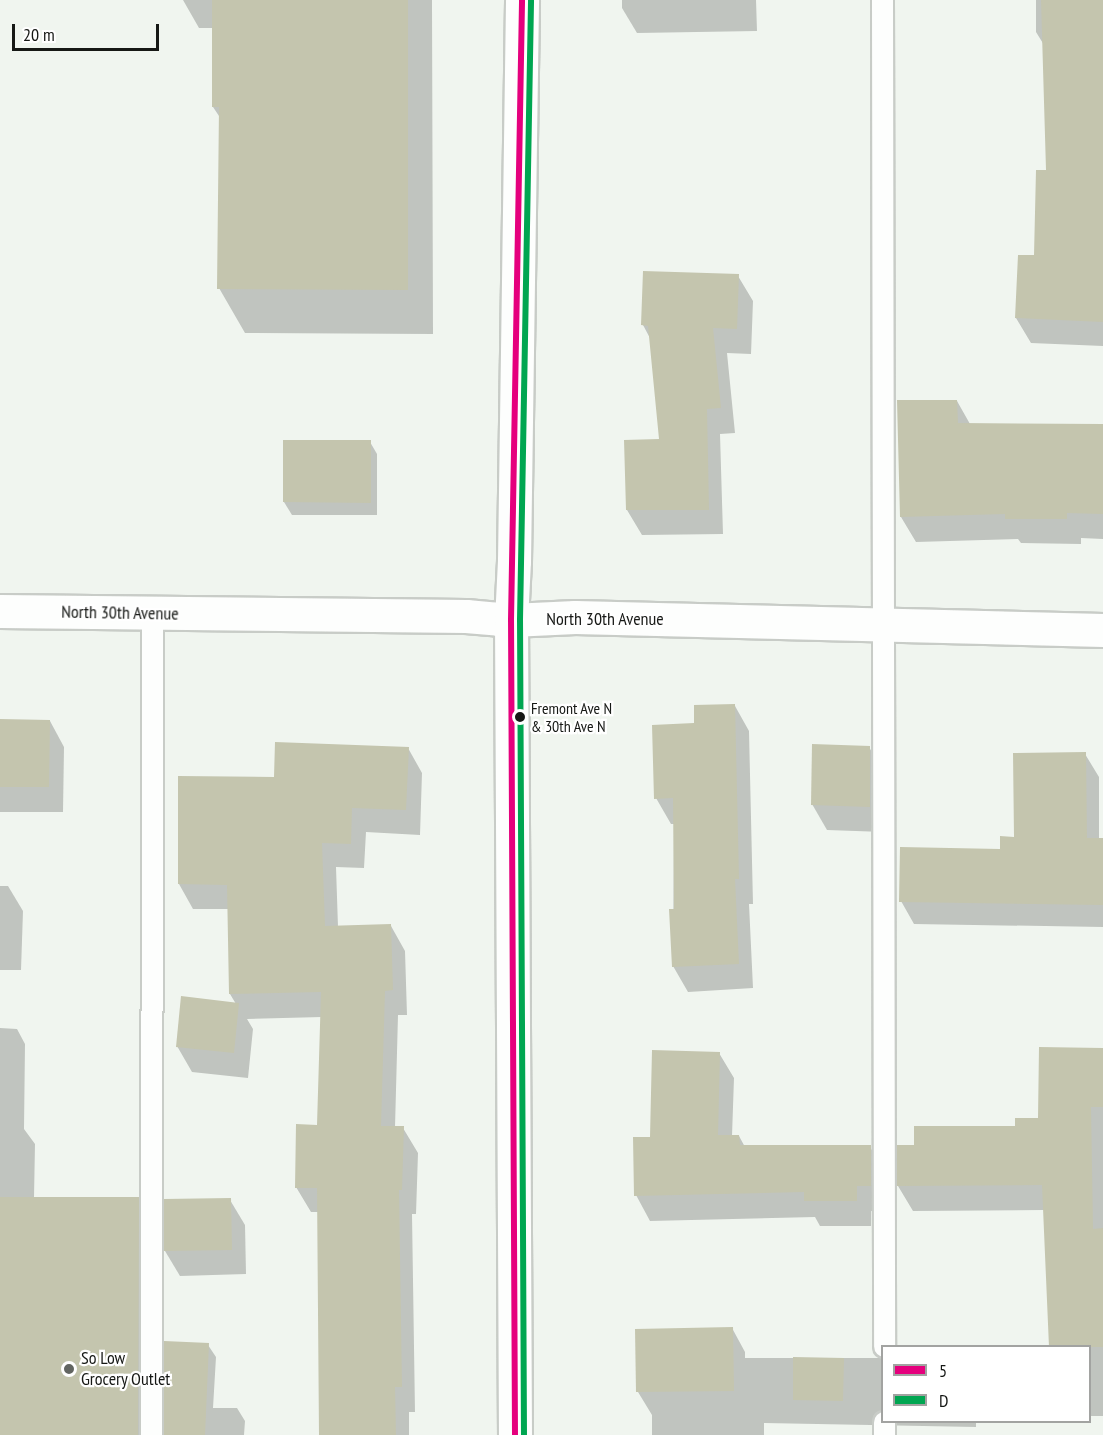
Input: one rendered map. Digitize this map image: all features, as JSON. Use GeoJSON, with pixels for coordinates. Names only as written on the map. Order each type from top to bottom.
{"type":"FeatureCollection","features":[{"type":"Feature","properties":{"kind":"street"},"geometry":{"type":"LineString","coordinates":[[514,1435],[511,620],[514,561],[522,0]]}},
{"type":"Feature","properties":{"kind":"street","name":"North 30th Avenue"},"geometry":{"type":"LineString","coordinates":[[0,611],[466,616],[511,620],[575,617],[1103,630]]}},
{"type":"Feature","properties":{"kind":"lane"},"geometry":{"type":"LineString","coordinates":[[882,0],[885,625],[884,1345]]}},
{"type":"Feature","properties":{"kind":"lane"},"geometry":{"type":"LineString","coordinates":[[151,1435],[152,613]]}},
{"type":"Feature","properties":{"kind":"building"},"geometry":{"type":"Polygon","coordinates":[[[212,0],[408,0],[408,290],[217,289],[219,107],[212,107],[212,0]]]}},
{"type":"Feature","properties":{"kind":"building"},"geometry":{"type":"Polygon","coordinates":[[[1041,0],[1103,0],[1103,322],[1015,318],[1018,255],[1034,255],[1036,170],[1046,170],[1041,0]]]}},
{"type":"Feature","properties":{"kind":"building"},"geometry":{"type":"Polygon","coordinates":[[[643,271],[739,274],[737,329],[713,328],[721,408],[707,409],[709,510],[626,510],[624,440],[659,439],[648,326],[641,325],[643,271]]]}},
{"type":"Feature","properties":{"kind":"building"},"geometry":{"type":"Polygon","coordinates":[[[897,400],[957,400],[958,423],[1103,424],[1103,514],[1067,513],[1067,519],[1005,519],[1005,514],[900,517],[897,400]]]}},
{"type":"Feature","properties":{"kind":"building"},"geometry":{"type":"Polygon","coordinates":[[[283,440],[371,440],[371,503],[283,502],[283,440]]]}},
{"type":"Feature","properties":{"kind":"building"},"geometry":{"type":"Polygon","coordinates":[[[735,704],[739,879],[735,879],[739,964],[672,967],[669,909],[674,909],[673,798],[654,799],[652,725],[694,723],[694,705],[735,704]]]}},
{"type":"Feature","properties":{"kind":"building"},"geometry":{"type":"Polygon","coordinates":[[[0,719],[50,720],[49,787],[0,787],[0,719]]]}},
{"type":"Feature","properties":{"kind":"building"},"geometry":{"type":"Polygon","coordinates":[[[275,742],[409,747],[406,810],[352,808],[351,844],[322,843],[325,926],[391,924],[393,990],[385,991],[381,1126],[404,1126],[402,1190],[399,1190],[402,1387],[395,1387],[396,1435],[319,1435],[317,1188],[295,1188],[296,1124],[317,1125],[321,992],[229,994],[227,885],[178,884],[178,776],[274,777],[275,742]]]}},
{"type":"Feature","properties":{"kind":"building"},"geometry":{"type":"Polygon","coordinates":[[[812,744],[870,746],[870,807],[811,805],[812,744]]]}},
{"type":"Feature","properties":{"kind":"building"},"geometry":{"type":"Polygon","coordinates":[[[1086,752],[1087,838],[1103,838],[1103,905],[899,902],[900,847],[1000,849],[1000,836],[1014,837],[1013,753],[1086,752]]]}},
{"type":"Feature","properties":{"kind":"building"},"geometry":{"type":"Polygon","coordinates":[[[181,996],[239,1003],[234,1053],[176,1047],[181,996]]]}},
{"type":"Feature","properties":{"kind":"building"},"geometry":{"type":"Polygon","coordinates":[[[1039,1047],[1103,1048],[1103,1107],[1091,1107],[1093,1229],[1103,1228],[1103,1347],[1049,1345],[1042,1185],[897,1186],[896,1145],[914,1145],[914,1126],[1015,1126],[1015,1118],[1038,1118],[1039,1047]]]}},
{"type":"Feature","properties":{"kind":"building"},"geometry":{"type":"Polygon","coordinates":[[[652,1050],[720,1052],[718,1135],[739,1135],[740,1145],[871,1145],[871,1186],[857,1186],[857,1201],[804,1201],[804,1192],[634,1196],[633,1137],[650,1137],[652,1050]]]}},
{"type":"Feature","properties":{"kind":"building"},"geometry":{"type":"Polygon","coordinates":[[[0,1197],[139,1197],[138,1435],[0,1435],[0,1197]]]}},
{"type":"Feature","properties":{"kind":"building"},"geometry":{"type":"Polygon","coordinates":[[[231,1198],[232,1250],[164,1251],[164,1199],[231,1198]]]}},
{"type":"Feature","properties":{"kind":"building"},"geometry":{"type":"Polygon","coordinates":[[[733,1327],[734,1391],[636,1392],[635,1329],[733,1327]]]}},
{"type":"Feature","properties":{"kind":"building"},"geometry":{"type":"Polygon","coordinates":[[[164,1341],[209,1343],[205,1435],[164,1435],[164,1341]]]}},
{"type":"Feature","properties":{"kind":"building"},"geometry":{"type":"Polygon","coordinates":[[[793,1357],[844,1358],[843,1401],[793,1400],[793,1357]]]}},
{"type":"Feature","properties":{"kind":"transit line","name":"5"},"geometry":{"type":"LineString","coordinates":[[515,1435],[511,620],[522,0]]}},
{"type":"Feature","properties":{"kind":"transit line","name":"D"},"geometry":{"type":"LineString","coordinates":[[524,1435],[520,620],[531,0]]}},
{"type":"Feature","properties":{"kind":"place","name":"Fremont Ave N & 30th Ave N"},"geometry":{"type":"Point","coordinates":[520,717]}},
{"type":"Feature","properties":{"kind":"place","name":"So Low Grocery Outlet"},"geometry":{"type":"Point","coordinates":[69,1369]}}]}
